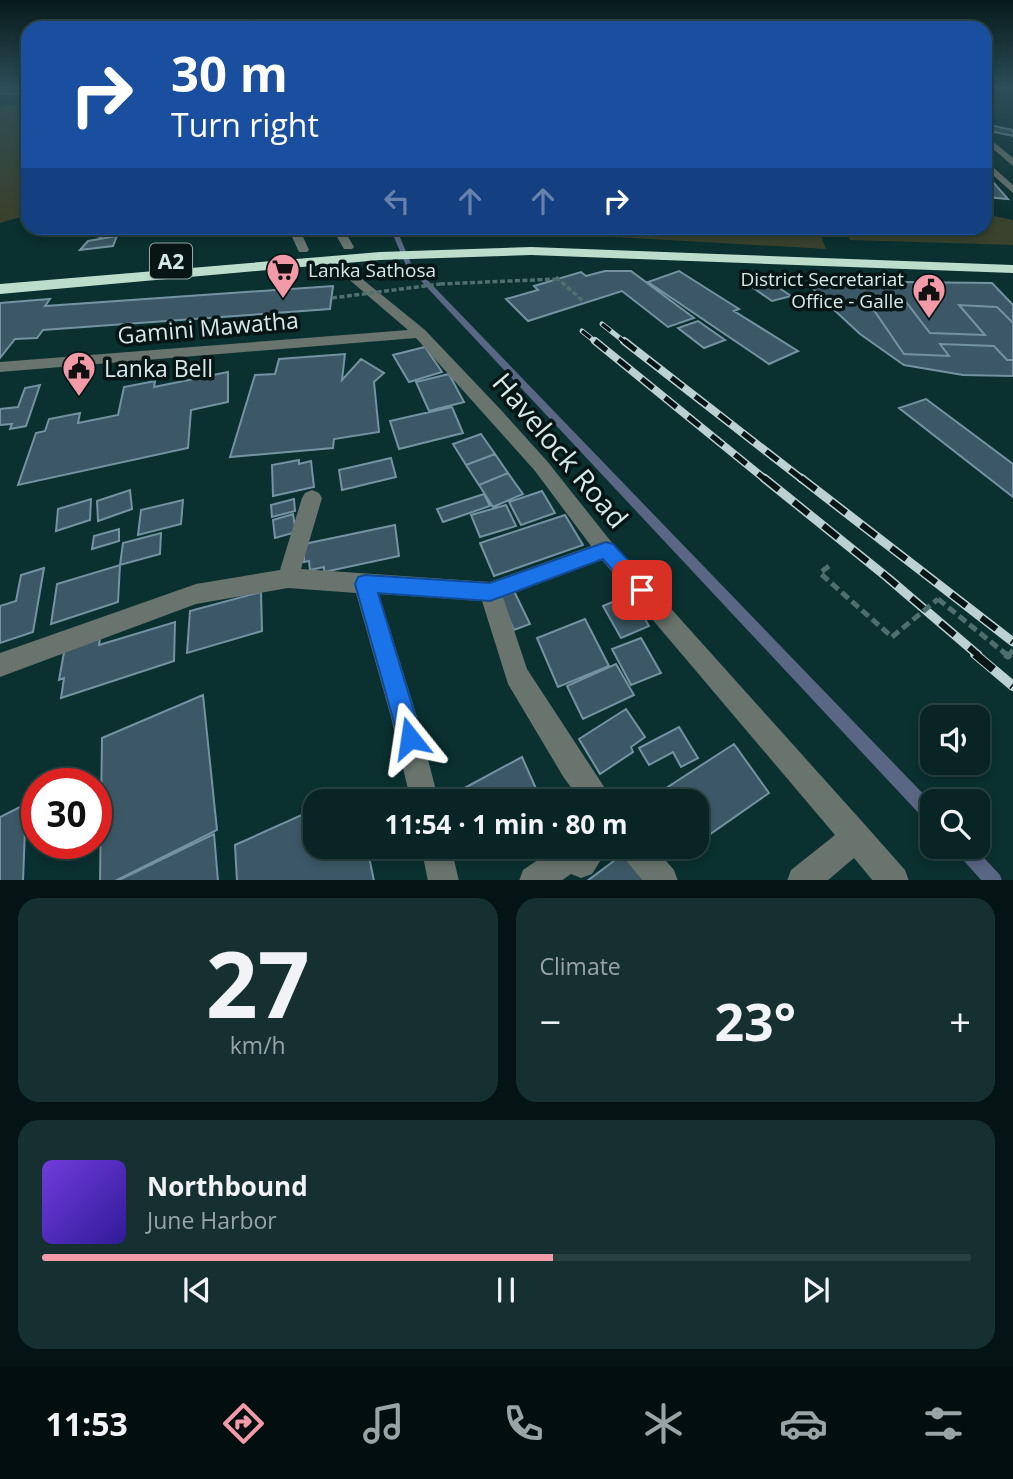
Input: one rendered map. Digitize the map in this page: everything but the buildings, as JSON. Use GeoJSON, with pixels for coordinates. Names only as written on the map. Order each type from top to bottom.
{"type":"FeatureCollection","features":[{"type":"Feature","properties":{"kind":"highway","name":"A2"},"geometry":{"type":"LineString","coordinates":[[0,289],[341,252],[391,250],[631,246],[1013,260]]}},
{"type":"Feature","properties":{"kind":"highway","name":"A2"},"geometry":{"type":"LineString","coordinates":[[442,249],[1013,270]]}},
{"type":"Feature","properties":{"kind":"highway","name":"A2"},"geometry":{"type":"LineString","coordinates":[[0,275],[303,250],[341,252]]}},
{"type":"Feature","properties":{"kind":"street"},"geometry":{"type":"LineString","coordinates":[[992,143],[1013,163]]}},
{"type":"Feature","properties":{"kind":"street"},"geometry":{"type":"LineString","coordinates":[[992,170],[1013,190]]}},
{"type":"Feature","properties":{"kind":"street"},"geometry":{"type":"LineString","coordinates":[[297,235],[303,250]]}},
{"type":"Feature","properties":{"kind":"street"},"geometry":{"type":"LineString","coordinates":[[339,235],[341,252]]}},
{"type":"Feature","properties":{"kind":"street","name":"Havelock Road"},"geometry":{"type":"LineString","coordinates":[[341,252],[420,333],[541,466],[606,550],[894,880]]}},
{"type":"Feature","properties":{"kind":"street","name":"Gamini Mawatha"},"geometry":{"type":"LineString","coordinates":[[0,367],[420,333]]}},
{"type":"Feature","properties":{"kind":"street"},"geometry":{"type":"LineString","coordinates":[[288,578],[312,498]]}},
{"type":"Feature","properties":{"kind":"street"},"geometry":{"type":"LineString","coordinates":[[0,665],[196,594],[288,578],[490,592],[606,550]]}},
{"type":"Feature","properties":{"kind":"street"},"geometry":{"type":"LineString","coordinates":[[365,584],[422,789]]}},
{"type":"Feature","properties":{"kind":"street"},"geometry":{"type":"LineString","coordinates":[[490,592],[517,675],[574,768],[590,789]]}},
{"type":"Feature","properties":{"kind":"street"},"geometry":{"type":"LineString","coordinates":[[802,880],[857,837]]}},
{"type":"Feature","properties":{"kind":"street"},"geometry":{"type":"LineString","coordinates":[[439,859],[444,880]]}},
{"type":"Feature","properties":{"kind":"street"},"geometry":{"type":"LineString","coordinates":[[534,880],[566,859]]}},
{"type":"Feature","properties":{"kind":"street"},"geometry":{"type":"LineString","coordinates":[[645,859],[663,880]]}},
{"type":"Feature","properties":{"kind":"path"},"geometry":{"type":"LineString","coordinates":[[332,298],[440,284],[557,279],[584,302]]}},
{"type":"Feature","properties":{"kind":"path"},"geometry":{"type":"LineString","coordinates":[[829,566],[820,573],[892,638],[939,599],[1008,656],[1013,650]]}},
{"type":"Feature","properties":{"kind":"green space"},"geometry":{"type":"Polygon","coordinates":[[[0,130],[21,130],[21,217],[0,223],[0,130]]]}},
{"type":"Feature","properties":{"kind":"green space"},"geometry":{"type":"Polygon","coordinates":[[[992,216],[1013,220],[1013,245],[850,240],[847,235],[992,235],[992,216]]]}},
{"type":"Feature","properties":{"kind":"green space"},"geometry":{"type":"Polygon","coordinates":[[[581,235],[821,235],[826,249],[581,235]]]}},
{"type":"Feature","properties":{"kind":"waterway"},"geometry":{"type":"LineString","coordinates":[[396,235],[408,264],[920,802]]}},
{"type":"Feature","properties":{"kind":"waterway"},"geometry":{"type":"LineString","coordinates":[[974,859],[993,880]]}},
{"type":"Feature","properties":{"kind":"railway"},"geometry":{"type":"LineString","coordinates":[[602,324],[626,343]]}},
{"type":"Feature","properties":{"kind":"railway"},"geometry":{"type":"LineString","coordinates":[[582,331],[597,343]]}},
{"type":"Feature","properties":{"kind":"railway"},"geometry":{"type":"LineString","coordinates":[[595,341],[766,480]]}},
{"type":"Feature","properties":{"kind":"railway"},"geometry":{"type":"LineString","coordinates":[[624,341],[803,480]]}},
{"type":"Feature","properties":{"kind":"railway"},"geometry":{"type":"LineString","coordinates":[[764,478],[978,655]]}},
{"type":"Feature","properties":{"kind":"railway"},"geometry":{"type":"LineString","coordinates":[[801,478],[1013,642]]}},
{"type":"Feature","properties":{"kind":"railway"},"geometry":{"type":"LineString","coordinates":[[975,654],[1013,686]]}},
{"type":"Feature","properties":{"kind":"place","name":"Lanka Sathosa"},"geometry":{"type":"Point","coordinates":[283,300]}},
{"type":"Feature","properties":{"kind":"place","name":"District Secretariat Office - Galle"},"geometry":{"type":"Point","coordinates":[929,320]}},
{"type":"Feature","properties":{"kind":"place","name":"Lanka Bell"},"geometry":{"type":"Point","coordinates":[79,398]}},
{"type":"Feature","properties":{"kind":"route"},"geometry":{"type":"LineString","coordinates":[[410,738],[365,584],[490,592],[606,550],[642,590]]}}]}
